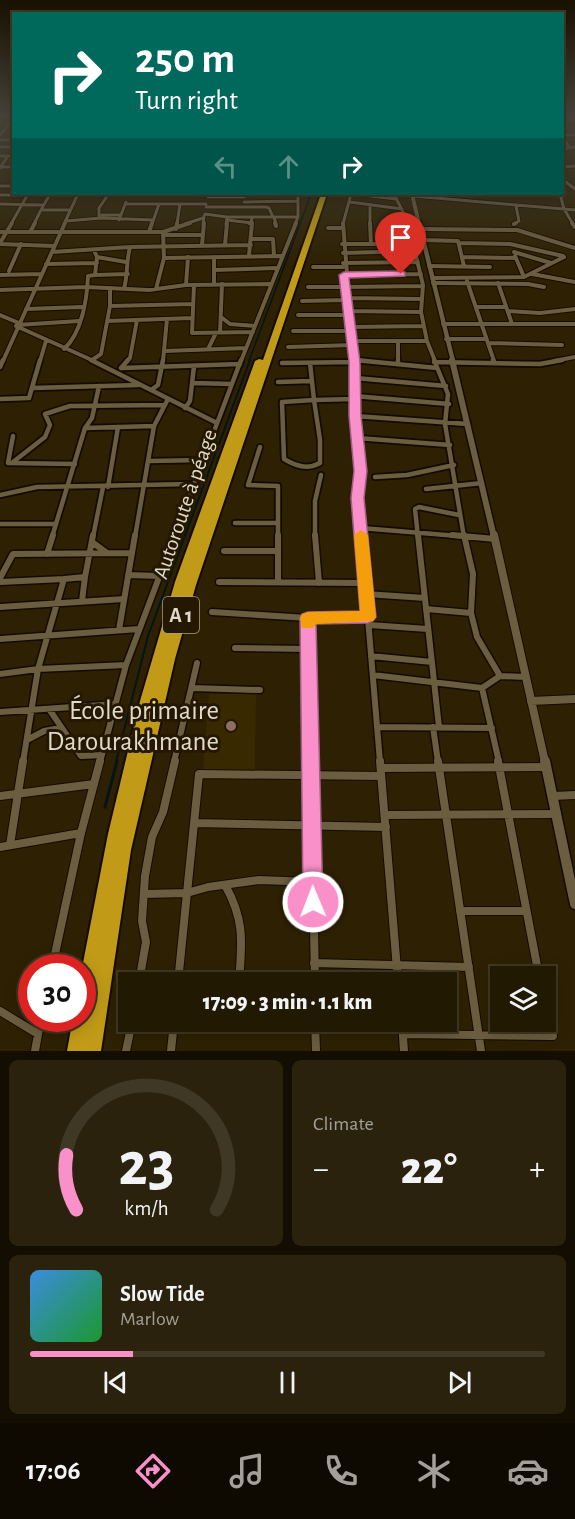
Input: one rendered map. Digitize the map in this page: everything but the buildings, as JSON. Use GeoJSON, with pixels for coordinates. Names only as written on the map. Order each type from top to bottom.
{"type":"FeatureCollection","features":[{"type":"Feature","properties":{"kind":"highway","name":"Autoroute à péage"},"geometry":{"type":"LineString","coordinates":[[93,954],[112,851],[158,656],[198,531],[318,195]]}},
{"type":"Feature","properties":{"kind":"highway","name":"A 1"},"geometry":{"type":"LineString","coordinates":[[92,1051],[124,850],[169,659],[190,585],[324,195]]}},
{"type":"Feature","properties":{"kind":"highway"},"geometry":{"type":"LineString","coordinates":[[76,1051],[79,1032]]}},
{"type":"Feature","properties":{"kind":"street"},"geometry":{"type":"LineString","coordinates":[[564,167],[569,166]]}},
{"type":"Feature","properties":{"kind":"street"},"geometry":{"type":"LineString","coordinates":[[569,166],[575,171]]}},
{"type":"Feature","properties":{"kind":"street"},"geometry":{"type":"LineString","coordinates":[[0,186],[12,186]]}},
{"type":"Feature","properties":{"kind":"street"},"geometry":{"type":"LineString","coordinates":[[27,195],[0,244],[54,246]]}},
{"type":"Feature","properties":{"kind":"street"},"geometry":{"type":"LineString","coordinates":[[30,232],[49,195]]}},
{"type":"Feature","properties":{"kind":"street"},"geometry":{"type":"LineString","coordinates":[[0,367],[78,195]]}},
{"type":"Feature","properties":{"kind":"street"},"geometry":{"type":"LineString","coordinates":[[83,195],[108,195]]}},
{"type":"Feature","properties":{"kind":"street"},"geometry":{"type":"LineString","coordinates":[[100,217],[99,208],[108,195]]}},
{"type":"Feature","properties":{"kind":"street"},"geometry":{"type":"LineString","coordinates":[[119,220],[128,195],[208,195],[244,200],[297,201]]}},
{"type":"Feature","properties":{"kind":"street"},"geometry":{"type":"LineString","coordinates":[[202,245],[201,235],[208,195]]}},
{"type":"Feature","properties":{"kind":"street"},"geometry":{"type":"LineString","coordinates":[[55,954],[81,833],[126,664],[254,329],[276,268],[278,256],[298,217],[300,208],[297,201],[298,195]]}},
{"type":"Feature","properties":{"kind":"street"},"geometry":{"type":"LineString","coordinates":[[352,195],[342,228],[343,265],[355,361],[354,398],[360,471],[358,498],[397,972]]}},
{"type":"Feature","properties":{"kind":"street"},"geometry":{"type":"LineString","coordinates":[[372,195],[396,199]]}},
{"type":"Feature","properties":{"kind":"street"},"geometry":{"type":"LineString","coordinates":[[394,195],[408,221],[421,274],[423,286],[421,312],[427,341],[446,386],[449,404],[445,424],[457,484],[459,515],[473,574],[471,613],[477,637],[500,675]]}},
{"type":"Feature","properties":{"kind":"street"},"geometry":{"type":"LineString","coordinates":[[575,209],[516,206],[413,195],[495,539],[575,904]]}},
{"type":"Feature","properties":{"kind":"street"},"geometry":{"type":"LineString","coordinates":[[560,195],[569,220],[575,227]]}},
{"type":"Feature","properties":{"kind":"street"},"geometry":{"type":"LineString","coordinates":[[125,204],[206,206],[244,200],[268,207],[276,226]]}},
{"type":"Feature","properties":{"kind":"street"},"geometry":{"type":"LineString","coordinates":[[350,202],[402,209]]}},
{"type":"Feature","properties":{"kind":"street"},"geometry":{"type":"LineString","coordinates":[[0,204],[44,204]]}},
{"type":"Feature","properties":{"kind":"street"},"geometry":{"type":"LineString","coordinates":[[149,232],[159,204]]}},
{"type":"Feature","properties":{"kind":"street"},"geometry":{"type":"LineString","coordinates":[[177,228],[180,204]]}},
{"type":"Feature","properties":{"kind":"street"},"geometry":{"type":"LineString","coordinates":[[370,205],[371,244]]}},
{"type":"Feature","properties":{"kind":"street"},"geometry":{"type":"LineString","coordinates":[[514,224],[519,221],[516,206]]}},
{"type":"Feature","properties":{"kind":"street"},"geometry":{"type":"LineString","coordinates":[[41,210],[70,210]]}},
{"type":"Feature","properties":{"kind":"street"},"geometry":{"type":"LineString","coordinates":[[66,221],[121,215]]}},
{"type":"Feature","properties":{"kind":"street"},"geometry":{"type":"LineString","coordinates":[[163,234],[204,216],[252,224]]}},
{"type":"Feature","properties":{"kind":"street"},"geometry":{"type":"LineString","coordinates":[[100,217],[119,220],[153,220]]}},
{"type":"Feature","properties":{"kind":"street"},"geometry":{"type":"LineString","coordinates":[[249,255],[252,217]]}},
{"type":"Feature","properties":{"kind":"street"},"geometry":{"type":"LineString","coordinates":[[227,219],[298,217]]}},
{"type":"Feature","properties":{"kind":"street"},"geometry":{"type":"LineString","coordinates":[[225,245],[227,219]]}},
{"type":"Feature","properties":{"kind":"street"},"geometry":{"type":"LineString","coordinates":[[569,220],[575,220]]}},
{"type":"Feature","properties":{"kind":"street"},"geometry":{"type":"LineString","coordinates":[[177,228],[190,228]]}},
{"type":"Feature","properties":{"kind":"street"},"geometry":{"type":"LineString","coordinates":[[328,228],[342,228]]}},
{"type":"Feature","properties":{"kind":"street"},"geometry":{"type":"LineString","coordinates":[[420,229],[518,230],[575,248]]}},
{"type":"Feature","properties":{"kind":"street"},"geometry":{"type":"LineString","coordinates":[[0,232],[149,232],[201,235]]}},
{"type":"Feature","properties":{"kind":"street"},"geometry":{"type":"LineString","coordinates":[[121,248],[123,232]]}},
{"type":"Feature","properties":{"kind":"street"},"geometry":{"type":"LineString","coordinates":[[156,289],[164,258],[163,234]]}},
{"type":"Feature","properties":{"kind":"street"},"geometry":{"type":"LineString","coordinates":[[252,239],[273,239],[278,256]]}},
{"type":"Feature","properties":{"kind":"street"},"geometry":{"type":"LineString","coordinates":[[308,287],[423,286],[433,282],[466,277],[524,277],[564,256],[510,244],[423,240]]}},
{"type":"Feature","properties":{"kind":"street"},"geometry":{"type":"LineString","coordinates":[[459,243],[464,266]]}},
{"type":"Feature","properties":{"kind":"street"},"geometry":{"type":"LineString","coordinates":[[0,275],[9,271],[21,244]]}},
{"type":"Feature","properties":{"kind":"street"},"geometry":{"type":"LineString","coordinates":[[342,244],[414,244]]}},
{"type":"Feature","properties":{"kind":"street"},"geometry":{"type":"LineString","coordinates":[[510,244],[524,277]]}},
{"type":"Feature","properties":{"kind":"street"},"geometry":{"type":"LineString","coordinates":[[52,252],[130,247],[251,245]]}},
{"type":"Feature","properties":{"kind":"street"},"geometry":{"type":"LineString","coordinates":[[124,289],[128,274],[126,262],[130,247]]}},
{"type":"Feature","properties":{"kind":"street"},"geometry":{"type":"LineString","coordinates":[[94,250],[97,263],[95,275]]}},
{"type":"Feature","properties":{"kind":"street"},"geometry":{"type":"LineString","coordinates":[[343,253],[415,251]]}},
{"type":"Feature","properties":{"kind":"street"},"geometry":{"type":"LineString","coordinates":[[514,252],[551,263]]}},
{"type":"Feature","properties":{"kind":"street"},"geometry":{"type":"LineString","coordinates":[[214,256],[214,284]]}},
{"type":"Feature","properties":{"kind":"street"},"geometry":{"type":"LineString","coordinates":[[164,258],[278,256]]}},
{"type":"Feature","properties":{"kind":"street"},"geometry":{"type":"LineString","coordinates":[[96,257],[126,262]]}},
{"type":"Feature","properties":{"kind":"street"},"geometry":{"type":"LineString","coordinates":[[186,285],[188,257]]}},
{"type":"Feature","properties":{"kind":"street"},"geometry":{"type":"LineString","coordinates":[[462,257],[516,258]]}},
{"type":"Feature","properties":{"kind":"street"},"geometry":{"type":"LineString","coordinates":[[487,258],[493,277]]}},
{"type":"Feature","properties":{"kind":"street"},"geometry":{"type":"LineString","coordinates":[[313,267],[418,262]]}},
{"type":"Feature","properties":{"kind":"street"},"geometry":{"type":"LineString","coordinates":[[46,264],[97,263]]}},
{"type":"Feature","properties":{"kind":"street"},"geometry":{"type":"LineString","coordinates":[[429,266],[490,267]]}},
{"type":"Feature","properties":{"kind":"street"},"geometry":{"type":"LineString","coordinates":[[214,270],[276,268]]}},
{"type":"Feature","properties":{"kind":"street"},"geometry":{"type":"LineString","coordinates":[[9,271],[14,275]]}},
{"type":"Feature","properties":{"kind":"street"},"geometry":{"type":"LineString","coordinates":[[0,275],[41,274]]}},
{"type":"Feature","properties":{"kind":"street"},"geometry":{"type":"LineString","coordinates":[[64,349],[73,341],[87,293],[88,276],[128,274]]}},
{"type":"Feature","properties":{"kind":"street"},"geometry":{"type":"LineString","coordinates":[[344,275],[421,274]]}},
{"type":"Feature","properties":{"kind":"street"},"geometry":{"type":"LineString","coordinates":[[532,274],[575,282]]}},
{"type":"Feature","properties":{"kind":"street"},"geometry":{"type":"LineString","coordinates":[[101,283],[102,275]]}},
{"type":"Feature","properties":{"kind":"street"},"geometry":{"type":"LineString","coordinates":[[466,277],[494,362]]}},
{"type":"Feature","properties":{"kind":"street"},"geometry":{"type":"LineString","coordinates":[[433,282],[528,284],[544,287]]}},
{"type":"Feature","properties":{"kind":"street"},"geometry":{"type":"LineString","coordinates":[[0,290],[35,290],[101,283],[110,288],[124,289],[214,284],[270,284]]}},
{"type":"Feature","properties":{"kind":"street"},"geometry":{"type":"LineString","coordinates":[[208,349],[218,333],[222,284]]}},
{"type":"Feature","properties":{"kind":"street"},"geometry":{"type":"LineString","coordinates":[[498,284],[512,324]]}},
{"type":"Feature","properties":{"kind":"street"},"geometry":{"type":"LineString","coordinates":[[194,285],[192,333],[254,329]]}},
{"type":"Feature","properties":{"kind":"street"},"geometry":{"type":"LineString","coordinates":[[92,360],[101,354],[110,306],[110,288]]}},
{"type":"Feature","properties":{"kind":"street"},"geometry":{"type":"LineString","coordinates":[[302,301],[422,299]]}},
{"type":"Feature","properties":{"kind":"street"},"geometry":{"type":"LineString","coordinates":[[110,306],[193,304]]}},
{"type":"Feature","properties":{"kind":"street"},"geometry":{"type":"LineString","coordinates":[[159,319],[160,305]]}},
{"type":"Feature","properties":{"kind":"street"},"geometry":{"type":"LineString","coordinates":[[130,320],[131,306]]}},
{"type":"Feature","properties":{"kind":"street"},"geometry":{"type":"LineString","coordinates":[[26,309],[82,307]]}},
{"type":"Feature","properties":{"kind":"street"},"geometry":{"type":"LineString","coordinates":[[476,307],[540,313],[575,309]]}},
{"type":"Feature","properties":{"kind":"street"},"geometry":{"type":"LineString","coordinates":[[298,315],[421,312]]}},
{"type":"Feature","properties":{"kind":"street"},"geometry":{"type":"LineString","coordinates":[[0,315],[46,341],[92,360],[217,423]]}},
{"type":"Feature","properties":{"kind":"street"},"geometry":{"type":"LineString","coordinates":[[220,317],[230,324],[254,329]]}},
{"type":"Feature","properties":{"kind":"street"},"geometry":{"type":"LineString","coordinates":[[107,321],[192,318]]}},
{"type":"Feature","properties":{"kind":"street"},"geometry":{"type":"LineString","coordinates":[[151,390],[158,385],[160,366],[165,351],[167,319]]}},
{"type":"Feature","properties":{"kind":"street"},"geometry":{"type":"LineString","coordinates":[[115,372],[122,368],[130,358],[136,320]]}},
{"type":"Feature","properties":{"kind":"street"},"geometry":{"type":"LineString","coordinates":[[18,325],[79,321]]}},
{"type":"Feature","properties":{"kind":"street"},"geometry":{"type":"LineString","coordinates":[[443,324],[575,324]]}},
{"type":"Feature","properties":{"kind":"street"},"geometry":{"type":"LineString","coordinates":[[293,331],[424,326]]}},
{"type":"Feature","properties":{"kind":"street"},"geometry":{"type":"LineString","coordinates":[[447,339],[562,345]]}},
{"type":"Feature","properties":{"kind":"street"},"geometry":{"type":"LineString","coordinates":[[0,399],[28,398],[46,341]]}},
{"type":"Feature","properties":{"kind":"street"},"geometry":{"type":"LineString","coordinates":[[398,341],[398,364]]}},
{"type":"Feature","properties":{"kind":"street"},"geometry":{"type":"LineString","coordinates":[[288,347],[427,341]]}},
{"type":"Feature","properties":{"kind":"street"},"geometry":{"type":"LineString","coordinates":[[165,351],[246,348]]}},
{"type":"Feature","properties":{"kind":"street"},"geometry":{"type":"LineString","coordinates":[[434,362],[541,364],[575,357]]}},
{"type":"Feature","properties":{"kind":"street"},"geometry":{"type":"LineString","coordinates":[[282,363],[355,361],[437,368]]}},
{"type":"Feature","properties":{"kind":"street"},"geometry":{"type":"LineString","coordinates":[[310,363],[311,381],[314,400],[320,463],[313,467],[297,466],[284,459],[281,404],[284,401],[314,400],[354,398],[449,404]]}},
{"type":"Feature","properties":{"kind":"street"},"geometry":{"type":"LineString","coordinates":[[122,368],[240,364]]}},
{"type":"Feature","properties":{"kind":"street"},"geometry":{"type":"LineString","coordinates":[[185,408],[190,401],[194,383],[194,366]]}},
{"type":"Feature","properties":{"kind":"street"},"geometry":{"type":"LineString","coordinates":[[355,378],[446,386]]}},
{"type":"Feature","properties":{"kind":"street"},"geometry":{"type":"LineString","coordinates":[[278,382],[311,381]]}},
{"type":"Feature","properties":{"kind":"street"},"geometry":{"type":"LineString","coordinates":[[194,383],[232,384]]}},
{"type":"Feature","properties":{"kind":"street"},"geometry":{"type":"LineString","coordinates":[[46,554],[85,428],[92,418],[99,386]]}},
{"type":"Feature","properties":{"kind":"street"},"geometry":{"type":"LineString","coordinates":[[32,388],[141,386]]}},
{"type":"Feature","properties":{"kind":"street"},"geometry":{"type":"LineString","coordinates":[[119,630],[154,426],[168,399]]}},
{"type":"Feature","properties":{"kind":"street"},"geometry":{"type":"LineString","coordinates":[[13,462],[45,437],[50,425],[45,414],[63,407],[164,405]]}},
{"type":"Feature","properties":{"kind":"street"},"geometry":{"type":"LineString","coordinates":[[355,416],[468,424]]}},
{"type":"Feature","properties":{"kind":"street"},"geometry":{"type":"LineString","coordinates":[[85,428],[154,426]]}},
{"type":"Feature","properties":{"kind":"street"},"geometry":{"type":"LineString","coordinates":[[82,601],[84,577],[118,427]]}},
{"type":"Feature","properties":{"kind":"street"},"geometry":{"type":"LineString","coordinates":[[13,436],[8,462],[75,464]]}},
{"type":"Feature","properties":{"kind":"street"},"geometry":{"type":"LineString","coordinates":[[357,438],[450,445]]}},
{"type":"Feature","properties":{"kind":"street"},"geometry":{"type":"LineString","coordinates":[[260,447],[248,485],[278,486],[278,582]]}},
{"type":"Feature","properties":{"kind":"street"},"geometry":{"type":"LineString","coordinates":[[149,460],[203,460]]}},
{"type":"Feature","properties":{"kind":"street"},"geometry":{"type":"LineString","coordinates":[[375,477],[407,475],[454,465]]}},
{"type":"Feature","properties":{"kind":"street"},"geometry":{"type":"LineString","coordinates":[[319,583],[315,502],[316,488],[321,475]]}},
{"type":"Feature","properties":{"kind":"street"},"geometry":{"type":"LineString","coordinates":[[426,489],[482,483]]}},
{"type":"Feature","properties":{"kind":"street"},"geometry":{"type":"LineString","coordinates":[[0,495],[38,487],[194,484]]}},
{"type":"Feature","properties":{"kind":"street"},"geometry":{"type":"LineString","coordinates":[[459,515],[417,507],[417,533],[434,683],[439,767],[481,1051]]}},
{"type":"Feature","properties":{"kind":"street"},"geometry":{"type":"LineString","coordinates":[[235,523],[278,523]]}},
{"type":"Feature","properties":{"kind":"street"},"geometry":{"type":"LineString","coordinates":[[0,524],[55,524]]}},
{"type":"Feature","properties":{"kind":"street"},"geometry":{"type":"LineString","coordinates":[[361,528],[495,539]]}},
{"type":"Feature","properties":{"kind":"street"},"geometry":{"type":"LineString","coordinates":[[92,542],[107,553]]}},
{"type":"Feature","properties":{"kind":"street"},"geometry":{"type":"LineString","coordinates":[[224,551],[278,551]]}},
{"type":"Feature","properties":{"kind":"street"},"geometry":{"type":"LineString","coordinates":[[84,577],[0,579],[11,555],[132,553]]}},
{"type":"Feature","properties":{"kind":"street"},"geometry":{"type":"LineString","coordinates":[[128,575],[159,576]]}},
{"type":"Feature","properties":{"kind":"street"},"geometry":{"type":"LineString","coordinates":[[10,845],[38,669],[64,579]]}},
{"type":"Feature","properties":{"kind":"street"},"geometry":{"type":"LineString","coordinates":[[219,582],[365,583]]}},
{"type":"Feature","properties":{"kind":"street"},"geometry":{"type":"LineString","coordinates":[[366,594],[425,598]]}},
{"type":"Feature","properties":{"kind":"street"},"geometry":{"type":"LineString","coordinates":[[0,608],[124,599]]}},
{"type":"Feature","properties":{"kind":"street"},"geometry":{"type":"LineString","coordinates":[[426,609],[471,613]]}},
{"type":"Feature","properties":{"kind":"street"},"geometry":{"type":"LineString","coordinates":[[212,612],[308,618],[368,617]]}},
{"type":"Feature","properties":{"kind":"street"},"geometry":{"type":"LineString","coordinates":[[308,618],[314,972]]}},
{"type":"Feature","properties":{"kind":"street"},"geometry":{"type":"LineString","coordinates":[[369,625],[428,629]]}},
{"type":"Feature","properties":{"kind":"street"},"geometry":{"type":"LineString","coordinates":[[0,639],[139,629]]}},
{"type":"Feature","properties":{"kind":"street"},"geometry":{"type":"LineString","coordinates":[[235,648],[308,649]]}},
{"type":"Feature","properties":{"kind":"street"},"geometry":{"type":"LineString","coordinates":[[371,656],[432,662]]}},
{"type":"Feature","properties":{"kind":"street"},"geometry":{"type":"LineString","coordinates":[[141,972],[146,942],[142,921],[144,894],[152,837],[163,812],[197,663]]}},
{"type":"Feature","properties":{"kind":"street"},"geometry":{"type":"LineString","coordinates":[[0,674],[38,669],[126,664]]}},
{"type":"Feature","properties":{"kind":"street"},"geometry":{"type":"LineString","coordinates":[[373,675],[482,688],[500,675],[526,677]]}},
{"type":"Feature","properties":{"kind":"street"},"geometry":{"type":"LineString","coordinates":[[192,688],[260,690]]}},
{"type":"Feature","properties":{"kind":"street"},"geometry":{"type":"LineString","coordinates":[[482,688],[492,728],[537,966]]}},
{"type":"Feature","properties":{"kind":"street"},"geometry":{"type":"LineString","coordinates":[[531,701],[575,699]]}},
{"type":"Feature","properties":{"kind":"street"},"geometry":{"type":"LineString","coordinates":[[0,712],[116,704]]}},
{"type":"Feature","properties":{"kind":"street"},"geometry":{"type":"LineString","coordinates":[[49,708],[60,728],[81,756],[102,755]]}},
{"type":"Feature","properties":{"kind":"street"},"geometry":{"type":"LineString","coordinates":[[377,727],[492,728]]}},
{"type":"Feature","properties":{"kind":"street"},"geometry":{"type":"LineString","coordinates":[[27,740],[44,731],[60,728]]}},
{"type":"Feature","properties":{"kind":"street"},"geometry":{"type":"LineString","coordinates":[[179,972],[199,774],[311,776],[439,767],[546,767]]}},
{"type":"Feature","properties":{"kind":"street"},"geometry":{"type":"LineString","coordinates":[[0,796],[94,784]]}},
{"type":"Feature","properties":{"kind":"street"},"geometry":{"type":"LineString","coordinates":[[553,796],[575,795]]}},
{"type":"Feature","properties":{"kind":"street"},"geometry":{"type":"LineString","coordinates":[[385,815],[557,814]]}},
{"type":"Feature","properties":{"kind":"street"},"geometry":{"type":"LineString","coordinates":[[194,823],[386,827]]}},
{"type":"Feature","properties":{"kind":"street"},"geometry":{"type":"LineString","coordinates":[[0,847],[81,833]]}},
{"type":"Feature","properties":{"kind":"street"},"geometry":{"type":"LineString","coordinates":[[144,894],[187,894],[259,880],[313,882]]}},
{"type":"Feature","properties":{"kind":"street"},"geometry":{"type":"LineString","coordinates":[[225,885],[238,906],[243,928],[239,972]]}},
{"type":"Feature","properties":{"kind":"street"},"geometry":{"type":"LineString","coordinates":[[460,911],[525,911]]}},
{"type":"Feature","properties":{"kind":"street"},"geometry":{"type":"LineString","coordinates":[[314,963],[469,967]]}},
{"type":"Feature","properties":{"kind":"street"},"geometry":{"type":"LineString","coordinates":[[0,1011],[38,1034],[35,1051]]}},
{"type":"Feature","properties":{"kind":"street"},"geometry":{"type":"LineString","coordinates":[[126,1051],[130,1032]]}},
{"type":"Feature","properties":{"kind":"street"},"geometry":{"type":"LineString","coordinates":[[171,1051],[173,1032]]}},
{"type":"Feature","properties":{"kind":"street"},"geometry":{"type":"LineString","coordinates":[[315,1032],[316,1051]]}},
{"type":"Feature","properties":{"kind":"street"},"geometry":{"type":"LineString","coordinates":[[404,1051],[403,1034],[553,1036],[552,1032]]}},
{"type":"Feature","properties":{"kind":"shaded area","name":"École primaire Darourakhmane"},"geometry":{"type":"Polygon","coordinates":[[[209,694],[256,694],[255,772],[203,771],[209,694]]]}},
{"type":"Feature","properties":{"kind":"waterway"},"geometry":{"type":"LineString","coordinates":[[249,361],[311,195]]}},
{"type":"Feature","properties":{"kind":"waterway"},"geometry":{"type":"LineString","coordinates":[[116,762],[148,636],[250,360]]}},
{"type":"Feature","properties":{"kind":"waterway"},"geometry":{"type":"LineString","coordinates":[[105,807],[117,761]]}},
{"type":"Feature","properties":{"kind":"slow traffic"},"geometry":{"type":"LineString","coordinates":[[308,624],[308,618],[368,617],[361,535]]}},
{"type":"Feature","properties":{"kind":"place","name":"École primaire Darourakhmane"},"geometry":{"type":"Point","coordinates":[231,726]}},
{"type":"Feature","properties":{"kind":"route"},"geometry":{"type":"LineString","coordinates":[[313,902],[308,618],[368,617],[358,498],[360,471],[354,396],[355,362],[344,275],[401,274]]}}]}
